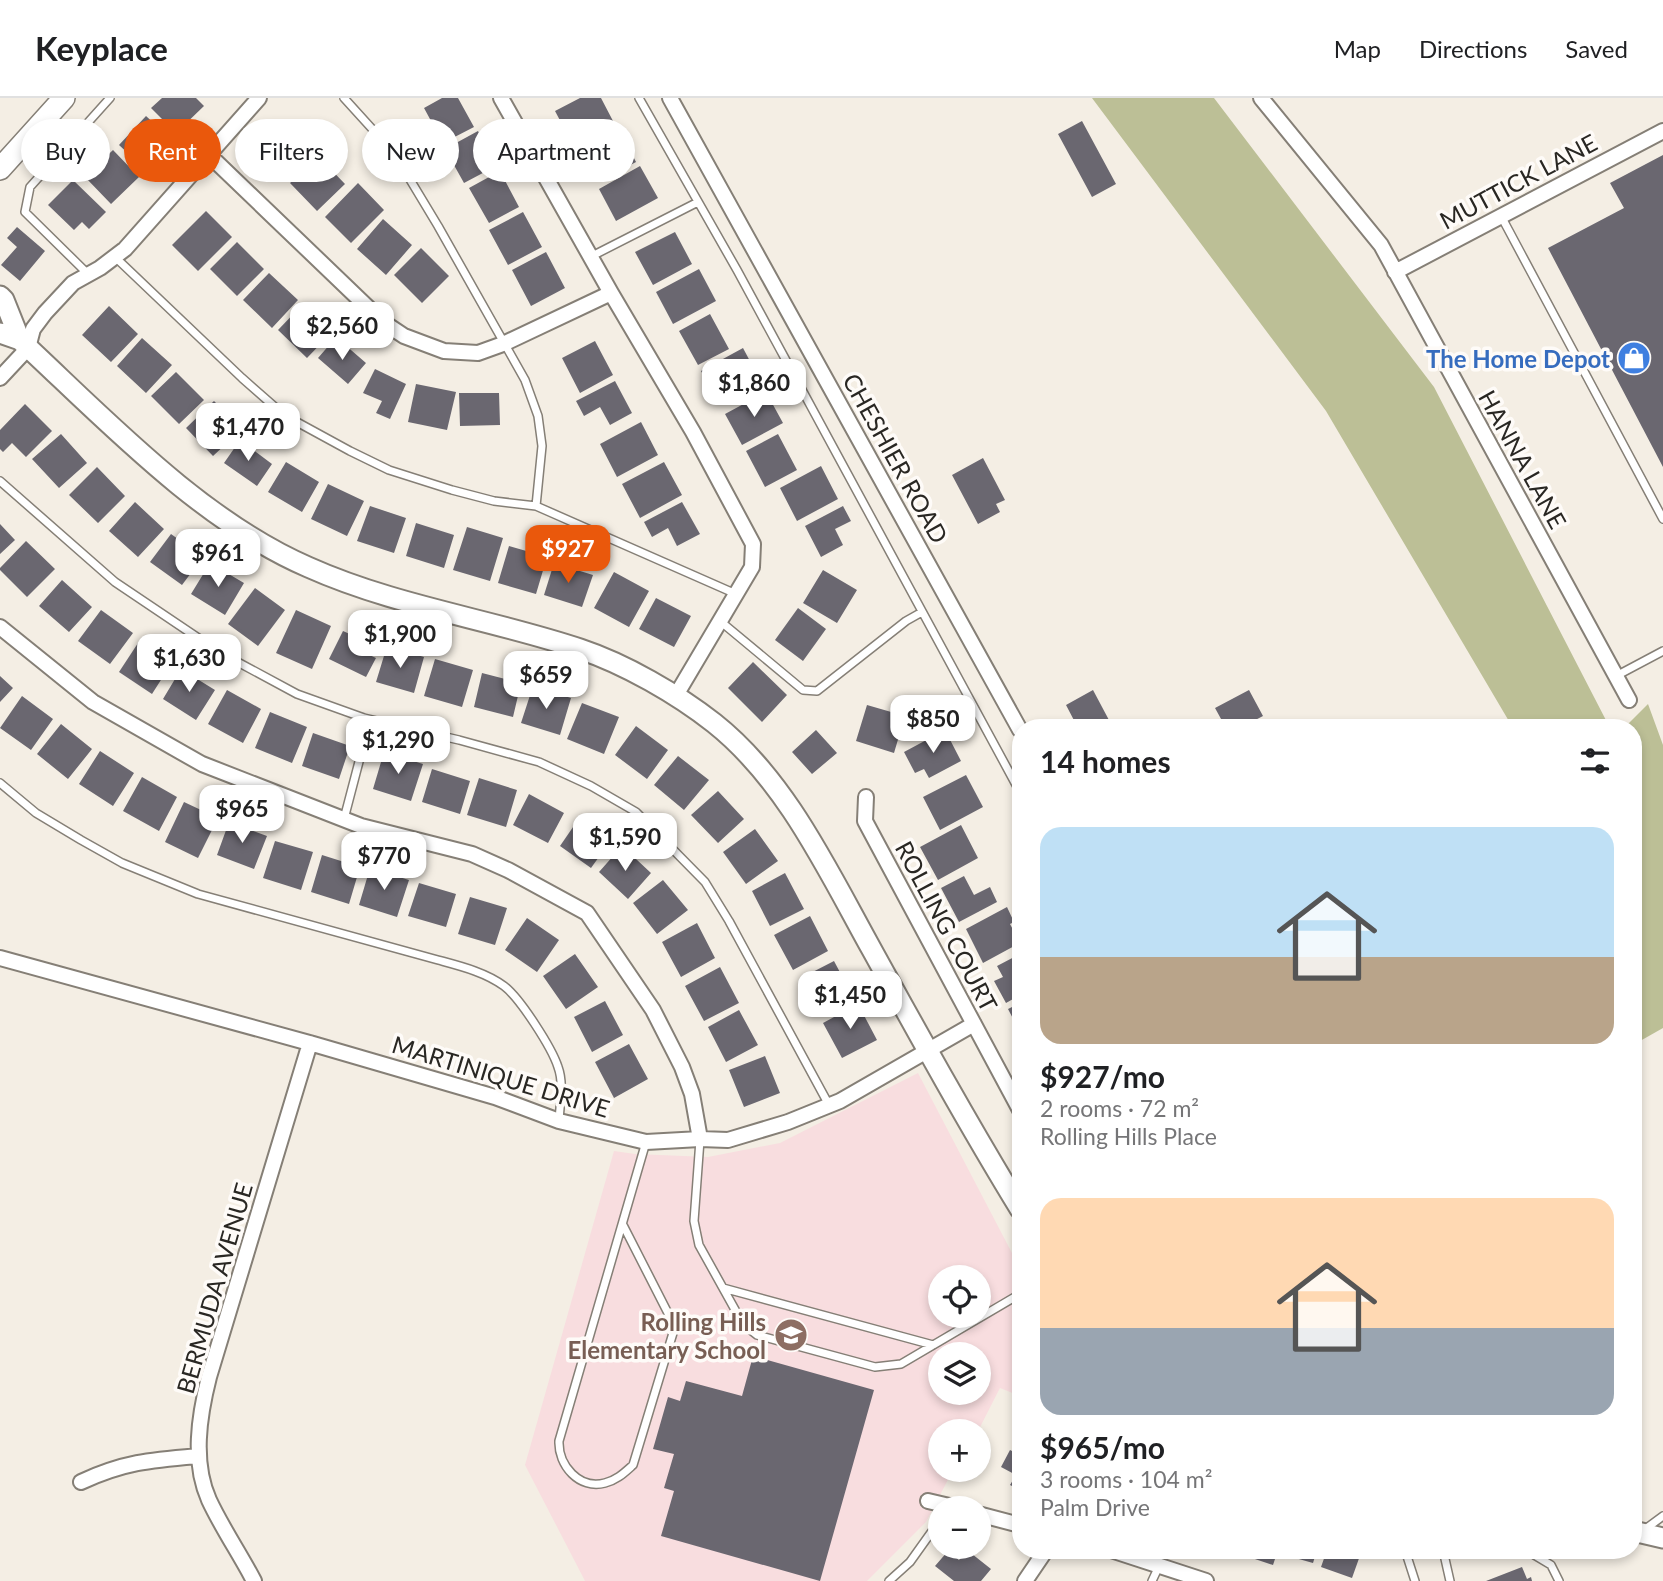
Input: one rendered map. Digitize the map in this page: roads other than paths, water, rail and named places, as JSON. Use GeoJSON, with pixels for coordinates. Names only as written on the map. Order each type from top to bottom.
{"type":"FeatureCollection","features":[{"type":"Feature","properties":{"kind":"main road"},"geometry":{"type":"LineString","coordinates":[[0,169],[64,98]]}},
{"type":"Feature","properties":{"kind":"street"},"geometry":{"type":"LineString","coordinates":[[221,141],[259,98]]}},
{"type":"Feature","properties":{"kind":"street"},"geometry":{"type":"LineString","coordinates":[[500,98],[694,432],[753,544],[752,567],[675,697]]}},
{"type":"Feature","properties":{"kind":"street","name":"CHESHIER ROAD"},"geometry":{"type":"LineString","coordinates":[[670,98],[1014,719]]}},
{"type":"Feature","properties":{"kind":"street","name":"HANNA LANE"},"geometry":{"type":"LineString","coordinates":[[1261,98],[1381,245],[1629,700]]}},
{"type":"Feature","properties":{"kind":"street","name":"MUTTICK LANE"},"geometry":{"type":"LineString","coordinates":[[1395,272],[1663,131]]}},
{"type":"Feature","properties":{"kind":"street"},"geometry":{"type":"LineString","coordinates":[[221,167],[383,322],[404,336],[444,351],[478,353],[611,293]]}},
{"type":"Feature","properties":{"kind":"street"},"geometry":{"type":"LineString","coordinates":[[0,378],[45,313],[74,283],[125,249],[185,182]]}},
{"type":"Feature","properties":{"kind":"street"},"geometry":{"type":"LineString","coordinates":[[0,296],[24,344]]}},
{"type":"Feature","properties":{"kind":"street"},"geometry":{"type":"LineString","coordinates":[[0,333],[24,344],[195,499],[242,531],[304,566],[362,590],[583,650],[657,685],[715,724],[757,764],[784,800],[827,868],[978,1141],[1012,1196]]}},
{"type":"Feature","properties":{"kind":"street"},"geometry":{"type":"LineString","coordinates":[[0,627],[93,702],[214,769],[361,826],[472,854],[520,876],[587,914],[653,1010],[682,1067],[692,1094],[700,1139]]}},
{"type":"Feature","properties":{"kind":"street","name":"ROLLING COURT"},"geometry":{"type":"LineString","coordinates":[[866,797],[865,821],[1012,1095]]}},
{"type":"Feature","properties":{"kind":"street","name":"MARTINIQUE DRIVE"},"geometry":{"type":"LineString","coordinates":[[0,958],[310,1043],[495,1097],[559,1121],[646,1142],[728,1140],[788,1122],[829,1105],[974,1024]]}},
{"type":"Feature","properties":{"kind":"street","name":"BERMUDA AVENUE"},"geometry":{"type":"LineString","coordinates":[[254,1581],[208,1499],[198,1455],[209,1377],[310,1043]]}},
{"type":"Feature","properties":{"kind":"street"},"geometry":{"type":"LineString","coordinates":[[80,1482],[110,1468],[139,1461],[198,1455]]}},
{"type":"Feature","properties":{"kind":"street"},"geometry":{"type":"LineString","coordinates":[[991,1517],[1012,1523]]}},
{"type":"Feature","properties":{"kind":"street"},"geometry":{"type":"LineString","coordinates":[[1642,1533],[1663,1538]]}},
{"type":"Feature","properties":{"kind":"street"},"geometry":{"type":"LineString","coordinates":[[1025,1581],[1040,1559]]}},
{"type":"Feature","properties":{"kind":"street"},"geometry":{"type":"LineString","coordinates":[[1151,1559],[1206,1581]]}},
{"type":"Feature","properties":{"kind":"lane"},"geometry":{"type":"LineString","coordinates":[[89,275],[24,212],[30,187],[110,98]]}},
{"type":"Feature","properties":{"kind":"lane"},"geometry":{"type":"LineString","coordinates":[[344,98],[394,153],[525,380],[538,416],[542,446],[536,506]]}},
{"type":"Feature","properties":{"kind":"lane"},"geometry":{"type":"LineString","coordinates":[[639,98],[1012,777]]}},
{"type":"Feature","properties":{"kind":"lane"},"geometry":{"type":"LineString","coordinates":[[590,257],[698,202]]}},
{"type":"Feature","properties":{"kind":"lane"},"geometry":{"type":"LineString","coordinates":[[1502,216],[1663,519]]}},
{"type":"Feature","properties":{"kind":"lane"},"geometry":{"type":"LineString","coordinates":[[115,257],[284,415],[388,470],[495,501],[536,506],[736,594]]}},
{"type":"Feature","properties":{"kind":"lane"},"geometry":{"type":"LineString","coordinates":[[0,481],[115,582],[219,652],[297,694],[365,718],[538,762],[591,786],[636,812],[705,882],[829,1105]]}},
{"type":"Feature","properties":{"kind":"lane"},"geometry":{"type":"LineString","coordinates":[[720,621],[803,690],[817,691],[906,621],[922,612]]}},
{"type":"Feature","properties":{"kind":"lane"},"geometry":{"type":"LineString","coordinates":[[1616,676],[1663,651]]}},
{"type":"Feature","properties":{"kind":"lane"},"geometry":{"type":"LineString","coordinates":[[344,820],[366,735],[365,718]]}},
{"type":"Feature","properties":{"kind":"lane"},"geometry":{"type":"LineString","coordinates":[[0,783],[36,813],[122,863],[198,894],[439,960],[471,970],[503,985],[521,1003],[558,1066],[561,1085],[559,1121]]}},
{"type":"Feature","properties":{"kind":"lane"},"geometry":{"type":"LineString","coordinates":[[700,1139],[694,1221],[699,1245],[743,1324],[757,1335],[875,1367],[901,1364],[928,1348]]}},
{"type":"Feature","properties":{"kind":"lane"},"geometry":{"type":"LineString","coordinates":[[623,1225],[672,1321],[673,1333],[633,1465],[618,1478],[602,1484],[584,1482],[569,1471],[559,1455],[559,1441],[646,1142]]}},
{"type":"Feature","properties":{"kind":"lane"},"geometry":{"type":"LineString","coordinates":[[723,1288],[928,1344]]}},
{"type":"Feature","properties":{"kind":"lane"},"geometry":{"type":"LineString","coordinates":[[938,1342],[1012,1299]]}},
{"type":"Feature","properties":{"kind":"lane"},"geometry":{"type":"LineString","coordinates":[[1642,1529],[1663,1516]]}},
{"type":"Feature","properties":{"kind":"lane"},"geometry":{"type":"LineString","coordinates":[[889,1581],[910,1562],[928,1537]]}},
{"type":"Feature","properties":{"kind":"lane"},"geometry":{"type":"LineString","coordinates":[[1151,1559],[1152,1581]]}},
{"type":"Feature","properties":{"kind":"lane"},"geometry":{"type":"LineString","coordinates":[[1408,1559],[1415,1581]]}},
{"type":"Feature","properties":{"kind":"lane"},"geometry":{"type":"LineString","coordinates":[[1445,1559],[1450,1581]]}},
{"type":"Feature","properties":{"kind":"lane"},"geometry":{"type":"LineString","coordinates":[[1540,1559],[1550,1565],[1559,1581]]}},
{"type":"Feature","properties":{"kind":"place","name":"The Home Depot"},"geometry":{"type":"Point","coordinates":[1634,358]}},
{"type":"Feature","properties":{"kind":"place","name":"Rolling Hills Elementary School"},"geometry":{"type":"Point","coordinates":[791,1335]}}]}
